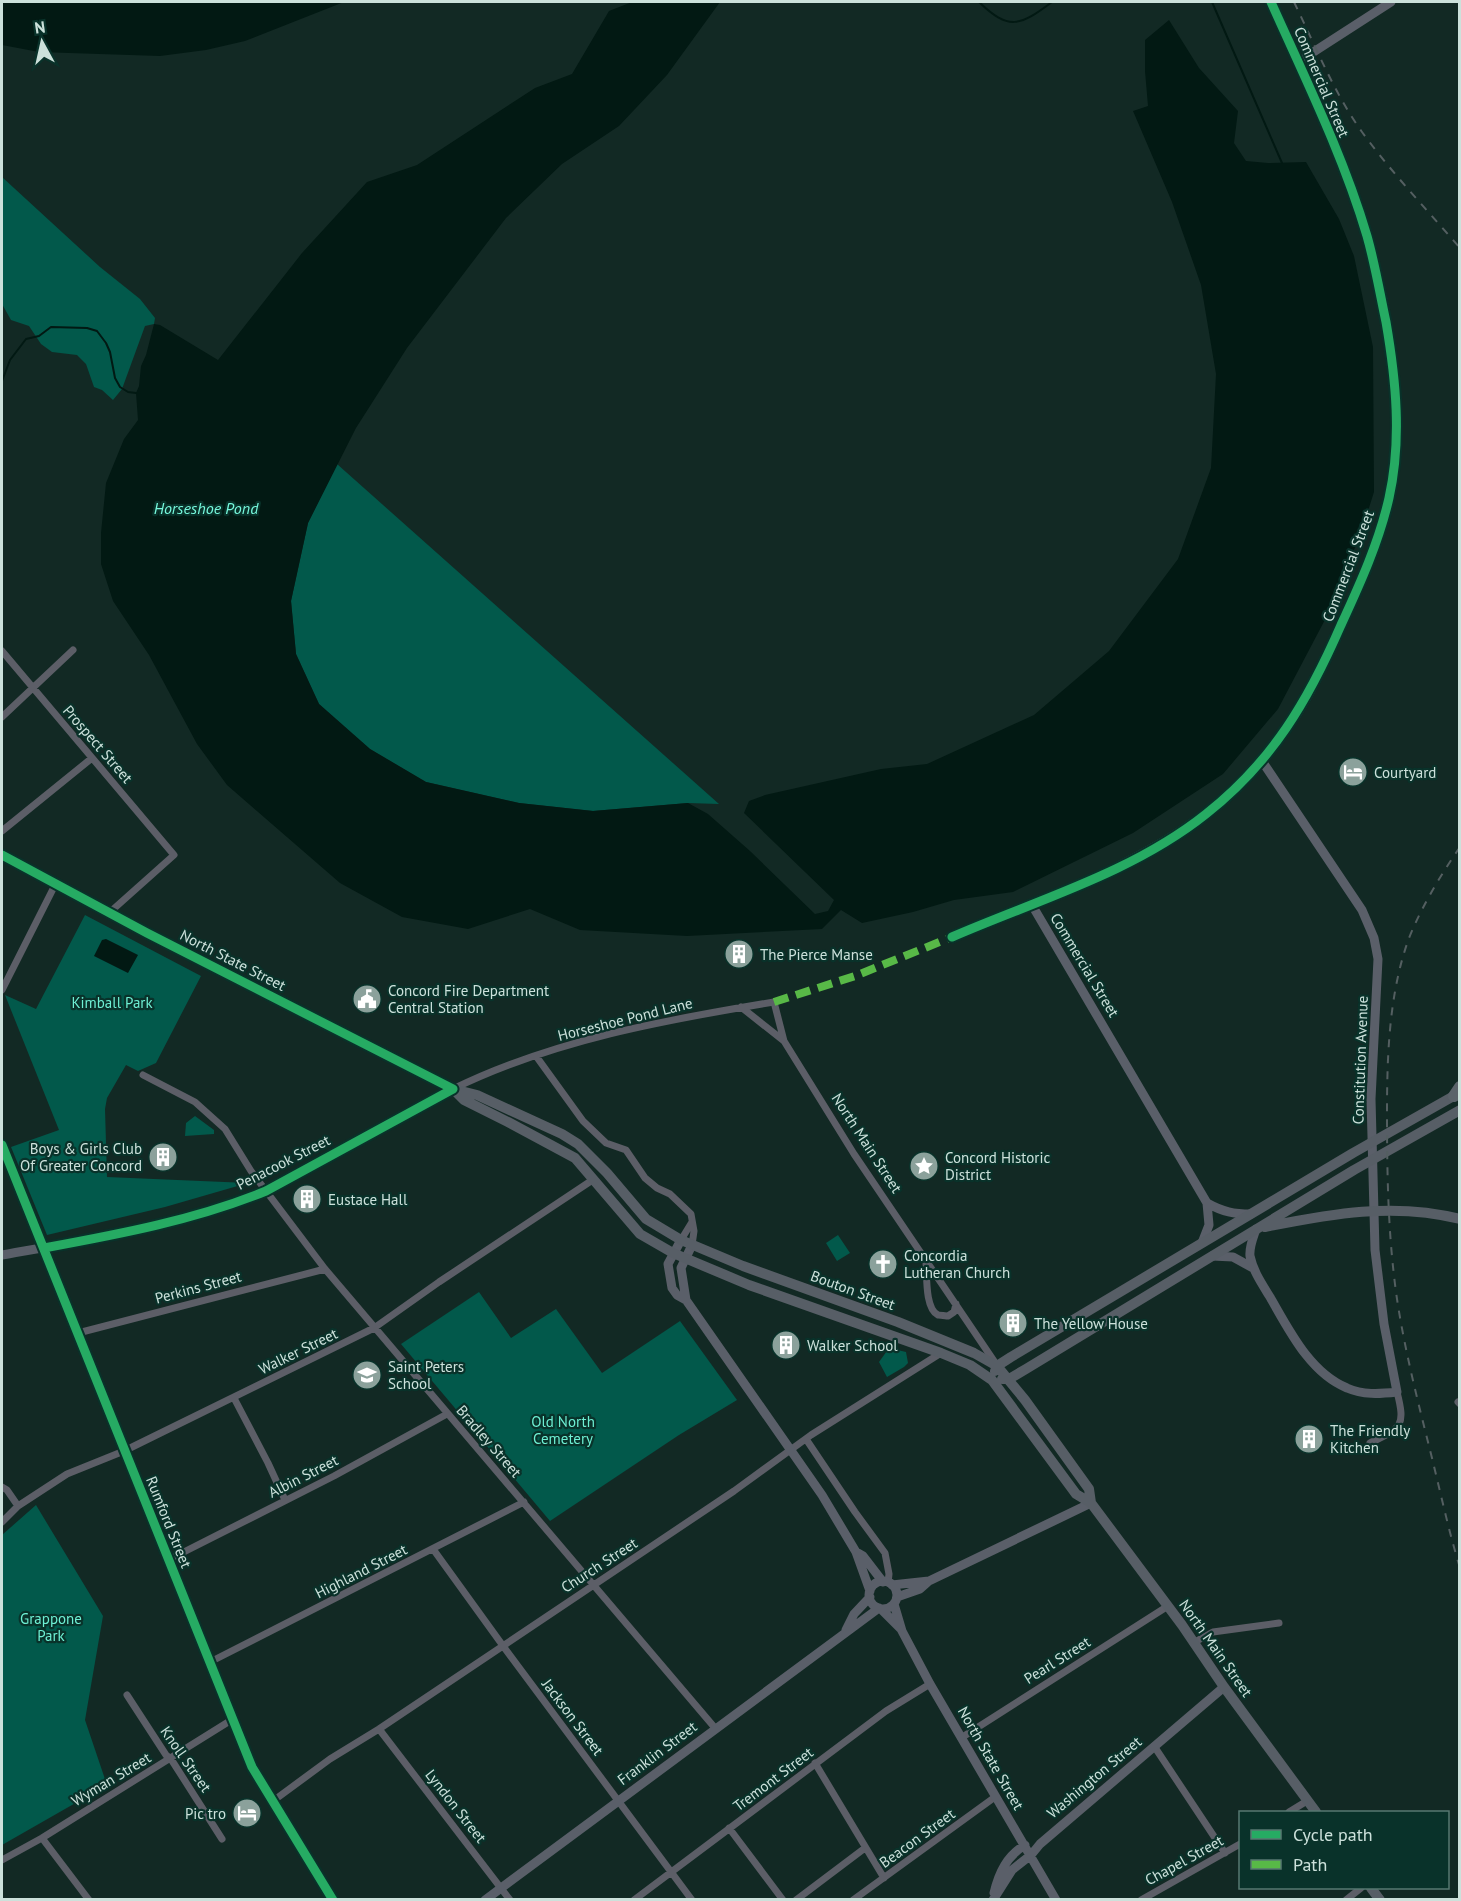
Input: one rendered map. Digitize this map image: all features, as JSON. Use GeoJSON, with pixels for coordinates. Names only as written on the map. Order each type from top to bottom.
{"type":"FeatureCollection","features":[{"type":"Feature","properties":{"kind":"main road","name":"North State Street"},"geometry":{"type":"LineString","coordinates":[[2,855],[109,913],[453,1089],[477,1095],[562,1134],[578,1144],[607,1173],[646,1219],[686,1243]]}},
{"type":"Feature","properties":{"kind":"main road","name":"North State Street"},"geometry":{"type":"LineString","coordinates":[[453,1089],[464,1100],[575,1158],[640,1234],[673,1253]]}},
{"type":"Feature","properties":{"kind":"main road"},"geometry":{"type":"LineString","coordinates":[[1458,1092],[997,1366],[992,1380],[1009,1378],[1354,1170],[1460,1110]]}},
{"type":"Feature","properties":{"kind":"main road"},"geometry":{"type":"LineString","coordinates":[[1256,1229],[1356,1211],[1408,1211],[1460,1219]]}},
{"type":"Feature","properties":{"kind":"main road","name":"Bouton Street"},"geometry":{"type":"LineString","coordinates":[[686,1243],[898,1322],[974,1353],[997,1366],[1009,1378]]}},
{"type":"Feature","properties":{"kind":"main road","name":"Bouton Street"},"geometry":{"type":"LineString","coordinates":[[673,1253],[749,1285],[941,1353],[970,1365],[992,1380]]}},
{"type":"Feature","properties":{"kind":"main road","name":"North Main Street"},"geometry":{"type":"LineString","coordinates":[[1009,1378],[1089,1490],[1091,1503]]}},
{"type":"Feature","properties":{"kind":"main road","name":"North Main Street"},"geometry":{"type":"LineString","coordinates":[[992,1380],[1076,1494],[1091,1503],[1315,1811]]}},
{"type":"Feature","properties":{"kind":"street","name":"Commercial Street"},"geometry":{"type":"LineString","coordinates":[[1207,1203],[1032,905],[1115,868],[1176,835],[1213,809],[1262,761],[1308,695],[1354,595],[1384,518],[1396,454],[1397,408],[1392,357],[1379,287],[1367,237],[1351,189],[1271,2]]}},
{"type":"Feature","properties":{"kind":"street"},"geometry":{"type":"LineString","coordinates":[[1298,62],[1391,2]]}},
{"type":"Feature","properties":{"kind":"street"},"geometry":{"type":"LineString","coordinates":[[2,717],[73,650]]}},
{"type":"Feature","properties":{"kind":"street","name":"Prospect Street"},"geometry":{"type":"LineString","coordinates":[[2,651],[174,855],[109,913]]}},
{"type":"Feature","properties":{"kind":"street"},"geometry":{"type":"LineString","coordinates":[[2,831],[92,758]]}},
{"type":"Feature","properties":{"kind":"street","name":"Constitution Avenue"},"geometry":{"type":"LineString","coordinates":[[1262,761],[1362,910],[1377,948],[1378,982],[1371,1099],[1375,1250],[1384,1324],[1397,1392]]}},
{"type":"Feature","properties":{"kind":"street"},"geometry":{"type":"LineString","coordinates":[[2,990],[56,885]]}},
{"type":"Feature","properties":{"kind":"street"},"geometry":{"type":"LineString","coordinates":[[952,937],[1032,905]]}},
{"type":"Feature","properties":{"kind":"street","name":"Horseshoe Pond Lane"},"geometry":{"type":"LineString","coordinates":[[453,1089],[504,1067],[610,1034],[774,1002]]}},
{"type":"Feature","properties":{"kind":"street","name":"North Main Street"},"geometry":{"type":"LineString","coordinates":[[774,1002],[784,1041],[855,1154],[997,1366]]}},
{"type":"Feature","properties":{"kind":"street","name":"North Main Street"},"geometry":{"type":"LineString","coordinates":[[741,1007],[784,1041]]}},
{"type":"Feature","properties":{"kind":"street"},"geometry":{"type":"LineString","coordinates":[[536,1056],[584,1121],[606,1143],[626,1150],[645,1178],[657,1188],[670,1194],[691,1214],[694,1231],[686,1243],[673,1253],[668,1264],[672,1288],[677,1295],[686,1300]]}},
{"type":"Feature","properties":{"kind":"street","name":"Bradley Street"},"geometry":{"type":"LineString","coordinates":[[143,1076],[195,1102],[219,1122],[251,1171],[325,1269],[715,1728]]}},
{"type":"Feature","properties":{"kind":"street","name":"Penacook Street"},"geometry":{"type":"LineString","coordinates":[[2,1256],[163,1224],[266,1191],[453,1089]]}},
{"type":"Feature","properties":{"kind":"street","name":"Rumford Street"},"geometry":{"type":"LineString","coordinates":[[2,1144],[252,1767],[333,1899]]}},
{"type":"Feature","properties":{"kind":"street","name":"Walker Street"},"geometry":{"type":"LineString","coordinates":[[2,1522],[18,1506],[67,1474],[124,1451],[374,1328],[594,1179]]}},
{"type":"Feature","properties":{"kind":"street"},"geometry":{"type":"LineString","coordinates":[[1207,1203],[1220,1211],[1231,1214],[1251,1214]]}},
{"type":"Feature","properties":{"kind":"street"},"geometry":{"type":"LineString","coordinates":[[1202,1243],[1209,1225],[1207,1203]]}},
{"type":"Feature","properties":{"kind":"street"},"geometry":{"type":"LineString","coordinates":[[692,1222],[681,1273],[686,1300],[792,1450],[856,1552],[872,1604],[880,1609],[920,1589],[929,1581],[1091,1503]]}},
{"type":"Feature","properties":{"kind":"street"},"geometry":{"type":"LineString","coordinates":[[1256,1229],[1250,1253],[1253,1268],[1290,1332],[1314,1363],[1346,1388],[1357,1392],[1377,1394],[1397,1392],[1402,1417],[1400,1423],[1387,1435],[1370,1443]]}},
{"type":"Feature","properties":{"kind":"street"},"geometry":{"type":"LineString","coordinates":[[1212,1256],[1233,1257],[1253,1268]]}},
{"type":"Feature","properties":{"kind":"street","name":"North Main Street"},"geometry":{"type":"LineString","coordinates":[[926,1261],[932,1310],[939,1315],[948,1316],[954,1312],[956,1304]]}},
{"type":"Feature","properties":{"kind":"street","name":"Perkins Street"},"geometry":{"type":"LineString","coordinates":[[78,1333],[325,1269]]}},
{"type":"Feature","properties":{"kind":"street","name":"Church Street"},"geometry":{"type":"LineString","coordinates":[[273,1801],[330,1759],[379,1729],[593,1585],[792,1450],[806,1438],[941,1353]]}},
{"type":"Feature","properties":{"kind":"street"},"geometry":{"type":"LineString","coordinates":[[234,1398],[285,1500]]}},
{"type":"Feature","properties":{"kind":"street","name":"Albin Street"},"geometry":{"type":"LineString","coordinates":[[168,1560],[362,1462],[447,1414]]}},
{"type":"Feature","properties":{"kind":"street"},"geometry":{"type":"LineString","coordinates":[[806,1438],[849,1504],[885,1552],[890,1574],[888,1583]]}},
{"type":"Feature","properties":{"kind":"street"},"geometry":{"type":"LineString","coordinates":[[2,1487],[7,1490],[18,1506]]}},
{"type":"Feature","properties":{"kind":"street","name":"Highland Street"},"geometry":{"type":"LineString","coordinates":[[210,1662],[524,1502]]}},
{"type":"Feature","properties":{"kind":"street","name":"Jackson Street"},"geometry":{"type":"LineString","coordinates":[[433,1549],[692,1899]]}},
{"type":"Feature","properties":{"kind":"street"},"geometry":{"type":"LineString","coordinates":[[856,1552],[863,1556],[888,1583],[895,1600]]}},
{"type":"Feature","properties":{"kind":"street"},"geometry":{"type":"LineString","coordinates":[[870,1594],[875,1584],[929,1581]]}},
{"type":"Feature","properties":{"kind":"street","name":"Franklin Street"},"geometry":{"type":"LineString","coordinates":[[846,1630],[854,1614],[870,1594]]}},
{"type":"Feature","properties":{"kind":"street","name":"North State Street"},"geometry":{"type":"LineString","coordinates":[[895,1600],[902,1631],[930,1684],[1056,1899]]}},
{"type":"Feature","properties":{"kind":"street","name":"Pearl Street"},"geometry":{"type":"LineString","coordinates":[[961,1738],[1168,1606]]}},
{"type":"Feature","properties":{"kind":"street","name":"Franklin Street"},"geometry":{"type":"LineString","coordinates":[[485,1899],[846,1630],[880,1609]]}},
{"type":"Feature","properties":{"kind":"street","name":"North State Street"},"geometry":{"type":"LineString","coordinates":[[880,1609],[902,1631]]}},
{"type":"Feature","properties":{"kind":"street"},"geometry":{"type":"LineString","coordinates":[[1193,1642],[1213,1632],[1279,1623]]}},
{"type":"Feature","properties":{"kind":"street","name":"Tremont Street"},"geometry":{"type":"LineString","coordinates":[[634,1899],[886,1711],[930,1684]]}},
{"type":"Feature","properties":{"kind":"street","name":"Washington Street"},"geometry":{"type":"LineString","coordinates":[[993,1899],[1012,1870],[1031,1855],[1061,1824],[1224,1687]]}},
{"type":"Feature","properties":{"kind":"street","name":"Knoll Street"},"geometry":{"type":"LineString","coordinates":[[127,1695],[222,1839]]}},
{"type":"Feature","properties":{"kind":"street","name":"Wyman Street"},"geometry":{"type":"LineString","coordinates":[[2,1860],[42,1838],[233,1719]]}},
{"type":"Feature","properties":{"kind":"street","name":"Lyndon Street"},"geometry":{"type":"LineString","coordinates":[[379,1729],[510,1899]]}},
{"type":"Feature","properties":{"kind":"street"},"geometry":{"type":"LineString","coordinates":[[1154,1746],[1225,1853]]}},
{"type":"Feature","properties":{"kind":"street"},"geometry":{"type":"LineString","coordinates":[[815,1763],[884,1878]]}},
{"type":"Feature","properties":{"kind":"street","name":"Beacon Street"},"geometry":{"type":"LineString","coordinates":[[853,1899],[995,1797]]}},
{"type":"Feature","properties":{"kind":"street"},"geometry":{"type":"LineString","coordinates":[[1291,1811],[1307,1801]]}},
{"type":"Feature","properties":{"kind":"street"},"geometry":{"type":"LineString","coordinates":[[729,1828],[783,1899]]}},
{"type":"Feature","properties":{"kind":"street"},"geometry":{"type":"LineString","coordinates":[[42,1838],[89,1899]]}},
{"type":"Feature","properties":{"kind":"street","name":"Washington Street"},"geometry":{"type":"LineString","coordinates":[[993,1899],[1003,1866],[1011,1855],[1025,1845]]}},
{"type":"Feature","properties":{"kind":"street","name":"Chapel Street"},"geometry":{"type":"LineString","coordinates":[[1141,1899],[1239,1845]]}},
{"type":"Feature","properties":{"kind":"street"},"geometry":{"type":"LineString","coordinates":[[796,1899],[865,1848]]}},
{"type":"Feature","properties":{"kind":"street"},"geometry":{"type":"LineString","coordinates":[[1346,1899],[1358,1889]]}},
{"type":"Feature","properties":{"kind":"green space"},"geometry":{"type":"Polygon","coordinates":[[[2,177],[100,267],[140,299],[155,318],[154,324],[145,326],[122,389],[113,400],[102,390],[94,387],[86,364],[77,355],[52,352],[41,344],[29,326],[11,320],[2,304],[2,177]]]}},
{"type":"Feature","properties":{"kind":"green space"},"geometry":{"type":"Polygon","coordinates":[[[337,464],[719,804],[688,803],[593,811],[519,803],[426,782],[370,749],[319,704],[296,654],[291,601],[308,523],[337,464]]]}},
{"type":"Feature","properties":{"kind":"green space","name":"Kimball Park"},"geometry":{"type":"Polygon","coordinates":[[[85,915],[201,976],[156,1063],[138,1071],[126,1065],[107,1098],[105,1109],[107,1177],[248,1183],[165,1207],[47,1235],[11,1147],[59,1130],[5,995],[36,1009],[85,915]]]}},
{"type":"Feature","properties":{"kind":"green space"},"geometry":{"type":"Polygon","coordinates":[[[195,1116],[214,1130],[214,1134],[185,1136],[186,1123],[195,1116]]]}},
{"type":"Feature","properties":{"kind":"green space"},"geometry":{"type":"Polygon","coordinates":[[[838,1235],[850,1253],[837,1261],[826,1243],[838,1235]]]}},
{"type":"Feature","properties":{"kind":"green space","name":"Old North Cemetery"},"geometry":{"type":"Polygon","coordinates":[[[479,1292],[511,1338],[556,1309],[602,1373],[680,1321],[737,1400],[679,1435],[550,1521],[401,1344],[479,1292]]]}},
{"type":"Feature","properties":{"kind":"green space"},"geometry":{"type":"Polygon","coordinates":[[[889,1348],[906,1352],[908,1363],[887,1377],[879,1362],[889,1348]]]}},
{"type":"Feature","properties":{"kind":"green space","name":"Grappone Park"},"geometry":{"type":"Polygon","coordinates":[[[36,1505],[103,1616],[85,1720],[107,1785],[2,1845],[2,1535],[36,1505]]]}},
{"type":"Feature","properties":{"kind":"water"},"geometry":{"type":"Polygon","coordinates":[[[2,2],[344,2],[245,41],[206,50],[160,56],[39,52],[2,45],[2,2]]]}},
{"type":"Feature","properties":{"kind":"water","name":"Horseshoe Pond"},"geometry":{"type":"Polygon","coordinates":[[[632,2],[720,2],[667,75],[619,126],[562,164],[506,218],[407,348],[356,428],[308,523],[291,601],[296,654],[319,704],[370,749],[426,782],[519,803],[593,811],[688,803],[708,814],[815,914],[828,911],[834,900],[744,813],[749,801],[765,795],[881,769],[927,764],[1034,715],[1109,651],[1178,559],[1211,468],[1216,374],[1201,285],[1172,202],[1133,111],[1148,106],[1145,40],[1169,20],[1199,68],[1238,111],[1234,143],[1246,161],[1306,162],[1339,219],[1354,256],[1373,347],[1374,492],[1361,533],[1328,614],[1278,709],[1223,774],[1133,833],[1013,892],[954,900],[862,923],[841,910],[822,929],[687,936],[580,930],[530,909],[468,929],[402,917],[340,883],[227,785],[197,744],[149,655],[113,601],[101,564],[101,533],[106,483],[124,439],[138,420],[136,393],[141,366],[154,324],[160,325],[218,360],[302,253],[367,182],[417,165],[535,88],[572,74],[609,11],[632,2]]]}},
{"type":"Feature","properties":{"kind":"water"},"geometry":{"type":"Polygon","coordinates":[[[106,939],[138,955],[128,973],[94,956],[102,940],[106,939]]]}},
{"type":"Feature","properties":{"kind":"waterway"},"geometry":{"type":"LineString","coordinates":[[979,2],[999,18],[1015,22],[1031,16],[1052,2]]}},
{"type":"Feature","properties":{"kind":"waterway"},"geometry":{"type":"LineString","coordinates":[[1212,2],[1282,163]]}},
{"type":"Feature","properties":{"kind":"waterway"},"geometry":{"type":"LineString","coordinates":[[2,381],[10,360],[26,339],[39,336],[51,327],[87,328],[97,331],[106,343],[115,378],[120,387],[128,392],[136,393]]}},
{"type":"Feature","properties":{"kind":"railway"},"geometry":{"type":"LineString","coordinates":[[1294,2],[1334,85],[1362,132],[1397,177],[1460,248]]}},
{"type":"Feature","properties":{"kind":"railway"},"geometry":{"type":"LineString","coordinates":[[1460,847],[1414,926],[1402,959],[1393,1002],[1387,1113],[1389,1206],[1397,1299],[1413,1379],[1460,1568]]}},
{"type":"Feature","properties":{"kind":"marked path"},"geometry":{"type":"LineString","coordinates":[[774,1002],[855,976],[952,937]]}},
{"type":"Feature","properties":{"kind":"cycle path"},"geometry":{"type":"LineString","coordinates":[[952,937],[1083,884],[1147,853],[1177,835],[1229,794],[1269,751],[1301,704],[1348,610],[1380,531],[1393,476],[1396,432],[1395,388],[1386,322],[1367,236],[1347,176],[1271,2]]}},
{"type":"Feature","properties":{"kind":"cycle path"},"geometry":{"type":"LineString","coordinates":[[2,855],[147,933],[453,1089]]}},
{"type":"Feature","properties":{"kind":"cycle path"},"geometry":{"type":"LineString","coordinates":[[44,1248],[185,1218],[266,1191],[453,1089]]}},
{"type":"Feature","properties":{"kind":"cycle path"},"geometry":{"type":"LineString","coordinates":[[2,1145],[252,1767],[333,1900]]}},
{"type":"Feature","properties":{"kind":"place","name":"Courtyard"},"geometry":{"type":"Point","coordinates":[1353,772]}},
{"type":"Feature","properties":{"kind":"place","name":"The Pierce Manse"},"geometry":{"type":"Point","coordinates":[739,954]}},
{"type":"Feature","properties":{"kind":"place","name":"Concord Fire Department Central Station"},"geometry":{"type":"Point","coordinates":[367,999]}},
{"type":"Feature","properties":{"kind":"place","name":"Boys & Girls Club Of Greater Concord"},"geometry":{"type":"Point","coordinates":[163,1157]}},
{"type":"Feature","properties":{"kind":"place","name":"Concord Historic District"},"geometry":{"type":"Point","coordinates":[924,1166]}},
{"type":"Feature","properties":{"kind":"place","name":"Eustace Hall"},"geometry":{"type":"Point","coordinates":[307,1199]}},
{"type":"Feature","properties":{"kind":"place","name":"Concordia Lutheran Church"},"geometry":{"type":"Point","coordinates":[883,1264]}},
{"type":"Feature","properties":{"kind":"place","name":"The Yellow House"},"geometry":{"type":"Point","coordinates":[1013,1323]}},
{"type":"Feature","properties":{"kind":"place","name":"Walker School"},"geometry":{"type":"Point","coordinates":[786,1345]}},
{"type":"Feature","properties":{"kind":"place","name":"Saint Peters School"},"geometry":{"type":"Point","coordinates":[367,1375]}},
{"type":"Feature","properties":{"kind":"place","name":"The Friendly Kitchen"},"geometry":{"type":"Point","coordinates":[1309,1439]}},
{"type":"Feature","properties":{"kind":"place","name":"Pic tro"},"geometry":{"type":"Point","coordinates":[247,1813]}}]}
